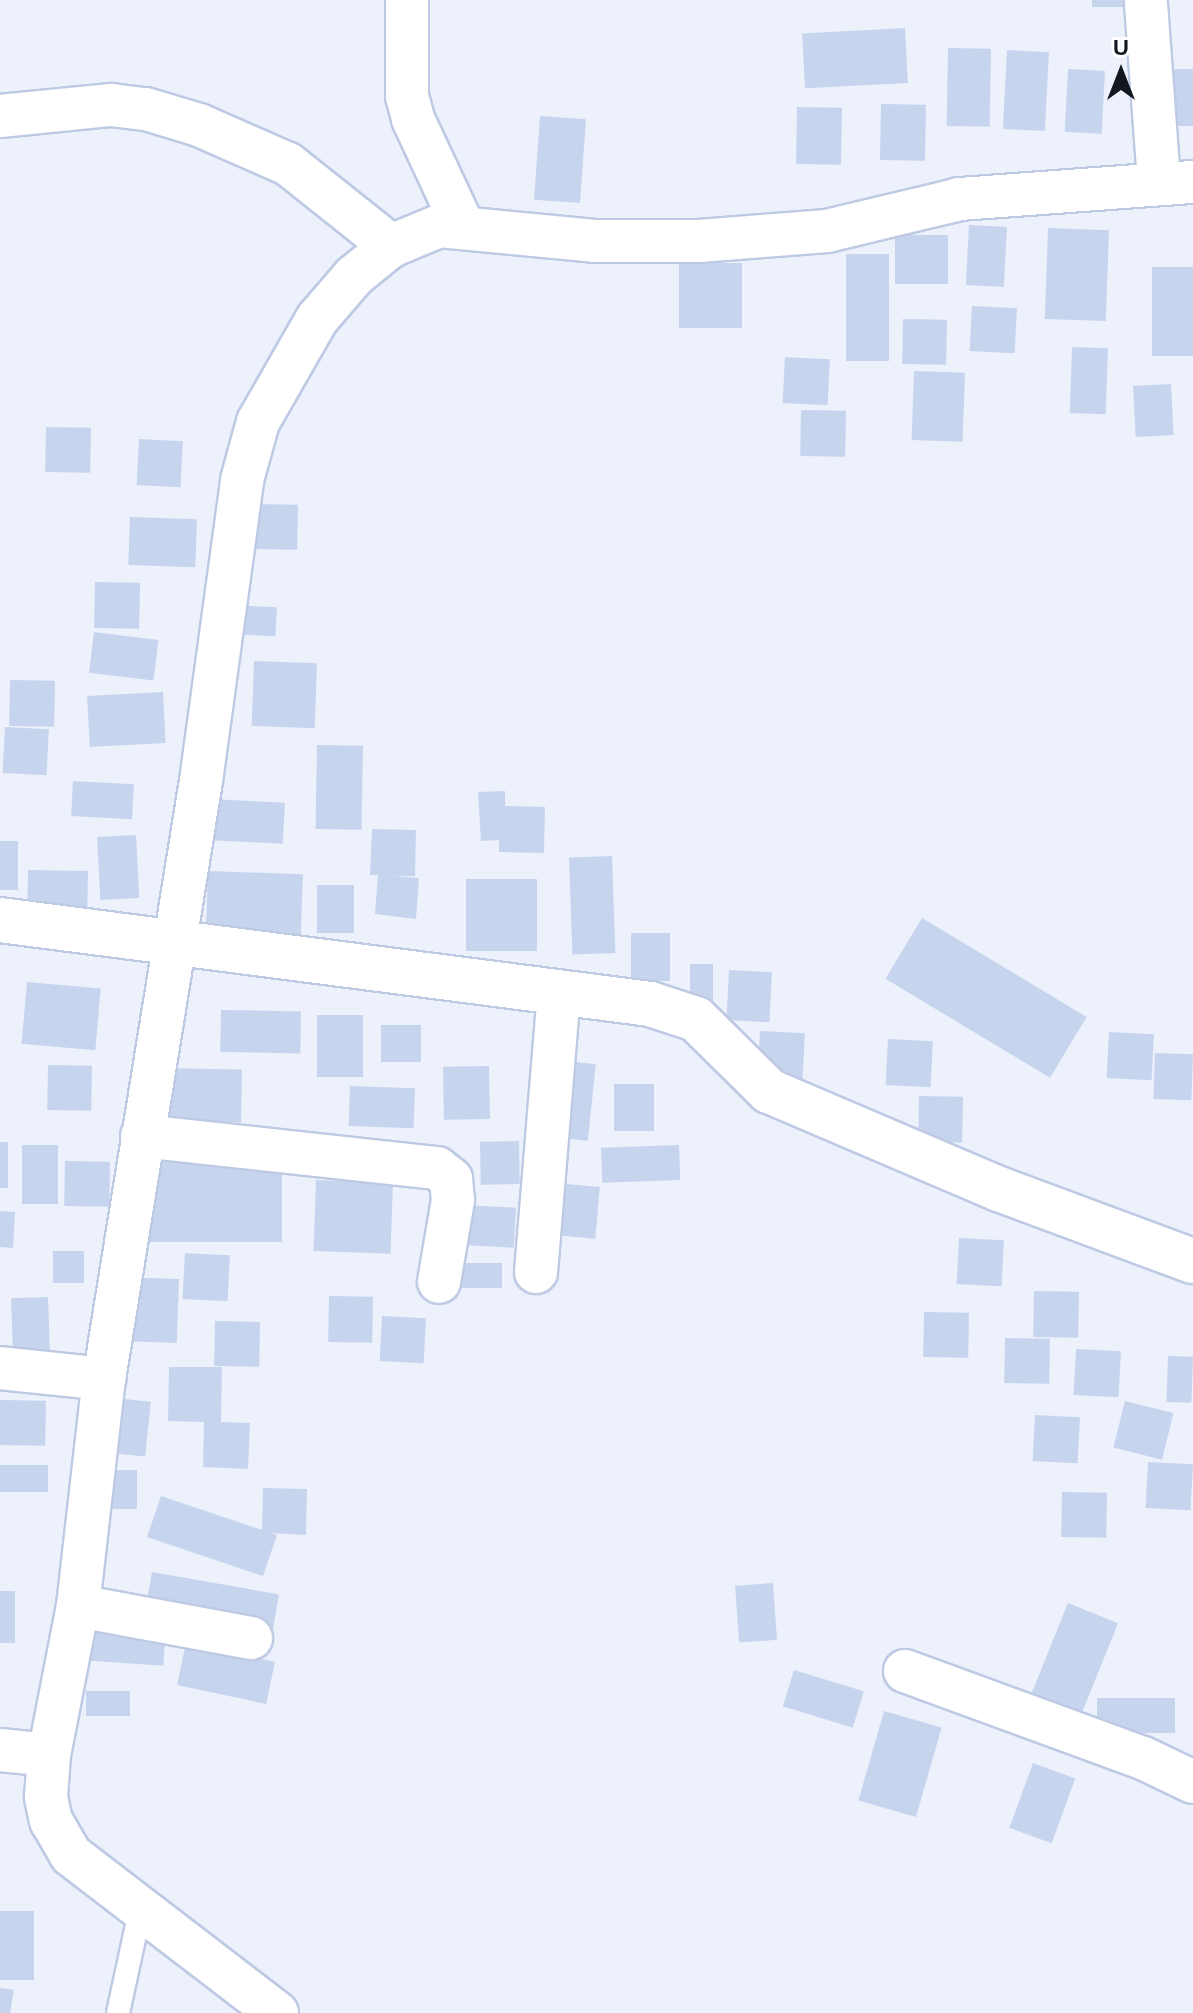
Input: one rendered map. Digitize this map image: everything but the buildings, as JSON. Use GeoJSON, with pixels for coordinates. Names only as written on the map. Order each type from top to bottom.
{"type":"FeatureCollection","features":[{"type":"Feature","properties":{"kind":"street"},"geometry":{"type":"LineString","coordinates":[[407,0],[407,96],[413,119],[426,234]]}},
{"type":"Feature","properties":{"kind":"street"},"geometry":{"type":"LineString","coordinates":[[0,116],[111,105],[146,109],[199,125],[288,164],[426,234],[594,241],[767,237],[827,231],[960,199],[1176,183],[1146,4]]}},
{"type":"Feature","properties":{"kind":"street"},"geometry":{"type":"LineString","coordinates":[[277,2013],[140,1911],[71,1855],[51,1821],[46,1797],[49,1755],[78,1606],[104,1379],[249,450],[258,422],[317,319],[354,276],[426,234]]}},
{"type":"Feature","properties":{"kind":"street"},"geometry":{"type":"LineString","coordinates":[[0,920],[172,945],[650,1004],[696,1019],[769,1091],[999,1189],[1193,1261]]}},
{"type":"Feature","properties":{"kind":"street"},"geometry":{"type":"LineString","coordinates":[[536,1272],[559,994]]}},
{"type":"Feature","properties":{"kind":"street"},"geometry":{"type":"LineString","coordinates":[[142,1136],[437,1168],[451,1179],[453,1200],[439,1282]]}},
{"type":"Feature","properties":{"kind":"street"},"geometry":{"type":"LineString","coordinates":[[0,1368],[104,1379]]}},
{"type":"Feature","properties":{"kind":"street"},"geometry":{"type":"LineString","coordinates":[[78,1606],[251,1638]]}},
{"type":"Feature","properties":{"kind":"street"},"geometry":{"type":"LineString","coordinates":[[905,1671],[1143,1758],[1193,1782]]}},
{"type":"Feature","properties":{"kind":"street"},"geometry":{"type":"LineString","coordinates":[[0,1750],[49,1755]]}},
{"type":"Feature","properties":{"kind":"lane"},"geometry":{"type":"LineString","coordinates":[[118,2013],[140,1911]]}}]}
